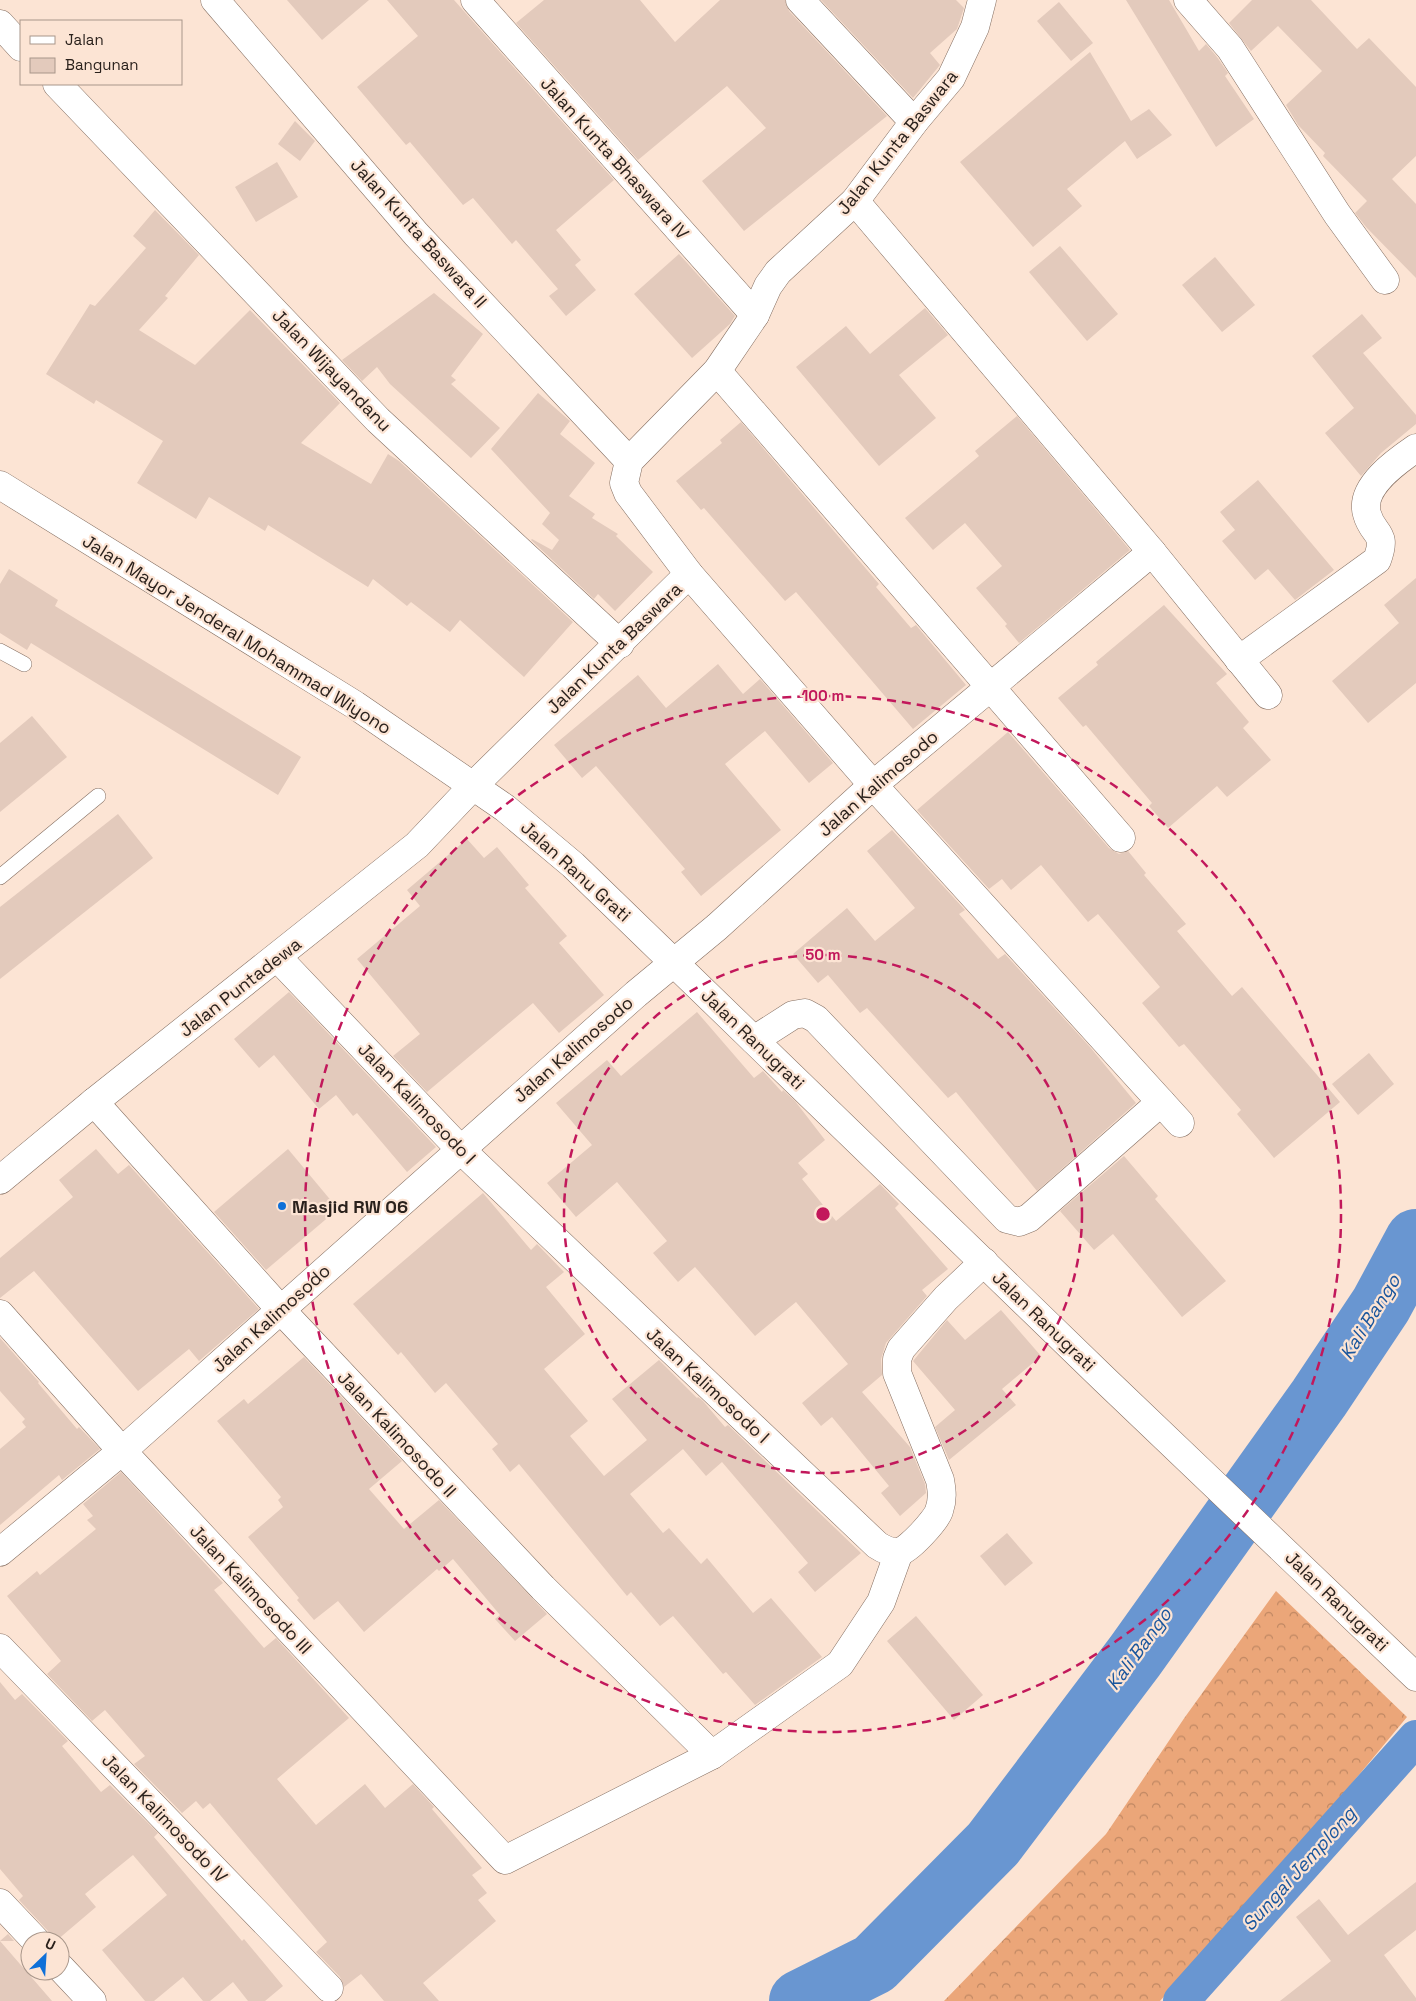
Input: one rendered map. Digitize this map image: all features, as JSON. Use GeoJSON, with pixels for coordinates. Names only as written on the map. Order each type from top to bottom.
{"type":"FeatureCollection","features":[{"type":"Feature","properties":{"kind":"street","name":"Jalan Kunta Baswara II"},"geometry":{"type":"LineString","coordinates":[[215,0],[416,234],[629,461]]}},
{"type":"Feature","properties":{"kind":"street","name":"Jalan Kunta Bhaswara IV"},"geometry":{"type":"LineString","coordinates":[[475,0],[754,315]]}},
{"type":"Feature","properties":{"kind":"street"},"geometry":{"type":"LineString","coordinates":[[800,0],[914,122]]}},
{"type":"Feature","properties":{"kind":"street","name":"Jalan Kunta Baswara"},"geometry":{"type":"LineString","coordinates":[[473,786],[620,644],[689,574],[628,493],[624,483],[629,461],[717,371],[754,315],[768,286],[778,272],[855,201],[914,122],[951,78],[975,27],[982,0]]}},
{"type":"Feature","properties":{"kind":"street"},"geometry":{"type":"LineString","coordinates":[[1188,0],[1230,48],[1337,214],[1385,280]]}},
{"type":"Feature","properties":{"kind":"street"},"geometry":{"type":"LineString","coordinates":[[0,24],[20,46]]}},
{"type":"Feature","properties":{"kind":"street","name":"Jalan Wijayandanu"},"geometry":{"type":"LineString","coordinates":[[58,85],[378,420],[620,644]]}},
{"type":"Feature","properties":{"kind":"street"},"geometry":{"type":"LineString","coordinates":[[855,201],[1152,552],[1268,695]]}},
{"type":"Feature","properties":{"kind":"street"},"geometry":{"type":"LineString","coordinates":[[717,371],[1121,838]]}},
{"type":"Feature","properties":{"kind":"street"},"geometry":{"type":"LineString","coordinates":[[1239,660],[1377,560],[1382,546],[1379,534],[1367,516],[1365,504],[1370,489],[1416,448]]}},
{"type":"Feature","properties":{"kind":"street","name":"Jalan Mayor Jenderal Mohammad Wiyono"},"geometry":{"type":"LineString","coordinates":[[0,484],[354,705],[473,786]]}},
{"type":"Feature","properties":{"kind":"street","name":"Jalan Kalimosodo"},"geometry":{"type":"LineString","coordinates":[[0,1552],[122,1451],[636,994],[724,921],[873,785],[1152,552]]}},
{"type":"Feature","properties":{"kind":"street"},"geometry":{"type":"LineString","coordinates":[[689,574],[873,785],[1180,1123]]}},
{"type":"Feature","properties":{"kind":"street","name":"Jalan Puntadewa"},"geometry":{"type":"LineString","coordinates":[[0,1180],[94,1102],[278,958],[416,845],[473,786]]}},
{"type":"Feature","properties":{"kind":"street","name":"Jalan Ranu Grati"},"geometry":{"type":"LineString","coordinates":[[473,786],[505,808],[573,865],[675,963]]}},
{"type":"Feature","properties":{"kind":"street","name":"Jalan Kalimosodo I"},"geometry":{"type":"LineString","coordinates":[[278,958],[460,1150],[877,1545],[886,1550],[899,1552]]}},
{"type":"Feature","properties":{"kind":"street","name":"Jalan Ranugrati"},"geometry":{"type":"LineString","coordinates":[[675,963],[1105,1380],[1416,1677]]}},
{"type":"Feature","properties":{"kind":"street"},"geometry":{"type":"LineString","coordinates":[[754,1040],[794,1015],[805,1013],[816,1019],[1007,1219],[1019,1222],[1028,1218],[1161,1102]]}},
{"type":"Feature","properties":{"kind":"street","name":"Jalan Kalimosodo II"},"geometry":{"type":"LineString","coordinates":[[94,1102],[280,1309],[543,1588],[712,1756]]}},
{"type":"Feature","properties":{"kind":"street"},"geometry":{"type":"LineString","coordinates":[[712,1756],[840,1664],[881,1602],[899,1552],[911,1546],[939,1513],[943,1496],[940,1480],[897,1373],[897,1359],[901,1349],[946,1298],[984,1262]]}},
{"type":"Feature","properties":{"kind":"street","name":"Jalan Kalimosodo III"},"geometry":{"type":"LineString","coordinates":[[0,1314],[122,1451],[505,1860],[712,1756]]}},
{"type":"Feature","properties":{"kind":"street","name":"Jalan Kalimosodo IV"},"geometry":{"type":"LineString","coordinates":[[0,1648],[329,1988]]}},
{"type":"Feature","properties":{"kind":"street"},"geometry":{"type":"LineString","coordinates":[[0,1903],[27,1931]]}},
{"type":"Feature","properties":{"kind":"street"},"geometry":{"type":"LineString","coordinates":[[70,1978],[92,2001]]}},
{"type":"Feature","properties":{"kind":"lane"},"geometry":{"type":"LineString","coordinates":[[0,651],[24,664]]}},
{"type":"Feature","properties":{"kind":"lane"},"geometry":{"type":"LineString","coordinates":[[0,876],[98,796]]}},
{"type":"Feature","properties":{"kind":"green space"},"geometry":{"type":"Polygon","coordinates":[[[1276,1591],[1407,1717],[1309,1835],[1160,2001],[944,2001],[1106,1834],[1185,1717],[1276,1591]]]}},
{"type":"Feature","properties":{"kind":"building"},"geometry":{"type":"Polygon","coordinates":[[[287,0],[369,0],[322,40],[287,0]]]}},
{"type":"Feature","properties":{"kind":"building"},"geometry":{"type":"Polygon","coordinates":[[[387,0],[454,0],[614,180],[556,230],[581,260],[575,265],[596,290],[566,316],[549,296],[558,289],[516,240],[512,244],[473,198],[463,205],[410,142],[406,145],[357,87],[418,36],[387,0]]]}},
{"type":"Feature","properties":{"kind":"building"},"geometry":{"type":"Polygon","coordinates":[[[544,0],[640,0],[675,42],[720,0],[785,0],[789,11],[887,116],[744,231],[702,181],[766,128],[727,86],[638,160],[516,23],[544,0]]]}},
{"type":"Feature","properties":{"kind":"building"},"geometry":{"type":"Polygon","coordinates":[[[821,0],[956,0],[964,8],[957,29],[930,53],[940,65],[913,98],[821,0]]]}},
{"type":"Feature","properties":{"kind":"building"},"geometry":{"type":"Polygon","coordinates":[[[1126,0],[1169,0],[1199,51],[1206,44],[1217,57],[1228,73],[1225,76],[1254,119],[1216,147],[1126,0]]]}},
{"type":"Feature","properties":{"kind":"building"},"geometry":{"type":"Polygon","coordinates":[[[1252,0],[1311,0],[1357,49],[1369,38],[1416,87],[1416,156],[1392,179],[1416,204],[1416,278],[1366,227],[1355,213],[1367,201],[1323,156],[1325,153],[1298,125],[1286,105],[1322,71],[1278,26],[1251,51],[1229,23],[1252,0]]]}},
{"type":"Feature","properties":{"kind":"building"},"geometry":{"type":"Polygon","coordinates":[[[1059,2],[1093,43],[1071,61],[1037,21],[1059,2]]]}},
{"type":"Feature","properties":{"kind":"building"},"geometry":{"type":"Polygon","coordinates":[[[1090,52],[1131,121],[1149,109],[1172,135],[1137,159],[1125,141],[1067,189],[1082,206],[1033,247],[960,162],[1090,52]]]}},
{"type":"Feature","properties":{"kind":"building"},"geometry":{"type":"Polygon","coordinates":[[[295,121],[315,141],[300,161],[278,144],[295,121]]]}},
{"type":"Feature","properties":{"kind":"building"},"geometry":{"type":"Polygon","coordinates":[[[277,162],[298,197],[256,222],[235,187],[277,162]]]}},
{"type":"Feature","properties":{"kind":"building"},"geometry":{"type":"Polygon","coordinates":[[[155,210],[199,255],[165,296],[168,298],[139,330],[195,365],[250,310],[340,403],[301,443],[371,484],[388,454],[399,461],[573,622],[524,677],[460,620],[450,632],[411,602],[407,606],[373,579],[368,587],[268,525],[265,531],[209,497],[196,519],[137,483],[163,441],[96,400],[94,404],[46,374],[90,304],[95,306],[146,248],[133,236],[155,210]]]}},
{"type":"Feature","properties":{"kind":"building"},"geometry":{"type":"Polygon","coordinates":[[[1060,246],[1118,314],[1087,341],[1029,272],[1060,246]]]}},
{"type":"Feature","properties":{"kind":"building"},"geometry":{"type":"Polygon","coordinates":[[[679,254],[735,316],[730,324],[692,358],[634,294],[679,254]]]}},
{"type":"Feature","properties":{"kind":"building"},"geometry":{"type":"Polygon","coordinates":[[[1215,257],[1255,305],[1222,332],[1182,285],[1215,257]]]}},
{"type":"Feature","properties":{"kind":"building"},"geometry":{"type":"Polygon","coordinates":[[[434,293],[483,334],[451,376],[456,380],[451,384],[500,428],[471,458],[390,384],[377,367],[362,381],[342,360],[434,293]]]}},
{"type":"Feature","properties":{"kind":"building"},"geometry":{"type":"Polygon","coordinates":[[[925,308],[948,335],[899,375],[936,418],[879,466],[796,367],[846,326],[870,354],[925,308]]]}},
{"type":"Feature","properties":{"kind":"building"},"geometry":{"type":"Polygon","coordinates":[[[1362,314],[1382,338],[1363,353],[1416,415],[1416,424],[1381,453],[1361,476],[1325,433],[1354,408],[1312,356],[1362,314]]]}},
{"type":"Feature","properties":{"kind":"building"},"geometry":{"type":"Polygon","coordinates":[[[538,393],[570,421],[560,434],[595,463],[569,496],[595,514],[592,518],[618,534],[616,536],[653,572],[615,611],[598,594],[594,599],[531,540],[552,550],[559,540],[542,524],[550,513],[491,449],[538,393]]]}},
{"type":"Feature","properties":{"kind":"building"},"geometry":{"type":"Polygon","coordinates":[[[1017,416],[1130,550],[1019,643],[1005,626],[1007,624],[976,588],[1002,566],[965,523],[933,550],[905,518],[979,456],[975,451],[1017,416]]]}},
{"type":"Feature","properties":{"kind":"building"},"geometry":{"type":"Polygon","coordinates":[[[741,422],[879,584],[876,587],[911,628],[916,625],[966,685],[913,729],[796,592],[785,601],[704,508],[701,510],[676,481],[722,443],[720,440],[741,422]]]}},
{"type":"Feature","properties":{"kind":"building"},"geometry":{"type":"Polygon","coordinates":[[[1258,480],[1334,570],[1295,600],[1268,569],[1255,580],[1222,541],[1235,530],[1220,512],[1258,480]]]}},
{"type":"Feature","properties":{"kind":"building"},"geometry":{"type":"Polygon","coordinates":[[[9,569],[58,600],[55,606],[301,757],[278,795],[31,643],[27,650],[0,633],[0,584],[9,569]]]}},
{"type":"Feature","properties":{"kind":"building"},"geometry":{"type":"Polygon","coordinates":[[[1416,578],[1416,683],[1368,723],[1332,681],[1399,623],[1384,605],[1416,578]]]}},
{"type":"Feature","properties":{"kind":"building"},"geometry":{"type":"Polygon","coordinates":[[[1164,605],[1227,674],[1216,683],[1249,722],[1243,728],[1271,760],[1227,797],[1217,786],[1168,828],[1149,806],[1152,803],[1086,725],[1083,727],[1058,698],[1098,665],[1096,662],[1164,605]]]}},
{"type":"Feature","properties":{"kind":"building"},"geometry":{"type":"Polygon","coordinates":[[[718,664],[743,694],[760,679],[833,763],[809,783],[765,731],[725,764],[781,830],[701,896],[681,872],[685,869],[596,766],[582,778],[554,745],[638,675],[666,708],[718,664]]]}},
{"type":"Feature","properties":{"kind":"building"},"geometry":{"type":"Polygon","coordinates":[[[32,716],[67,757],[0,812],[0,743],[32,716]]]}},
{"type":"Feature","properties":{"kind":"building"},"geometry":{"type":"Polygon","coordinates":[[[1008,732],[1109,848],[1119,854],[1128,851],[1146,873],[1144,875],[1186,924],[1177,931],[1232,996],[1242,987],[1340,1102],[1274,1158],[1237,1114],[1241,1110],[1184,1044],[1179,1047],[1142,1003],[1160,987],[1098,914],[1088,922],[1041,865],[1011,890],[1002,879],[989,889],[917,810],[1008,732]]]}},
{"type":"Feature","properties":{"kind":"building"},"geometry":{"type":"Polygon","coordinates":[[[118,814],[153,858],[0,979],[0,907],[118,814]]]}},
{"type":"Feature","properties":{"kind":"building"},"geometry":{"type":"Polygon","coordinates":[[[892,830],[965,910],[959,914],[998,959],[1005,954],[1090,1047],[1136,1103],[1037,1191],[956,1092],[948,1098],[867,1008],[860,1013],[828,975],[818,983],[793,954],[847,908],[875,941],[915,908],[867,851],[892,830]]]}},
{"type":"Feature","properties":{"kind":"building"},"geometry":{"type":"Polygon","coordinates":[[[467,839],[484,858],[497,847],[529,885],[525,888],[567,936],[559,943],[604,995],[559,1033],[533,1003],[427,1092],[393,1056],[420,1034],[357,959],[420,906],[407,890],[467,839]]]}},
{"type":"Feature","properties":{"kind":"building"},"geometry":{"type":"Polygon","coordinates":[[[289,992],[436,1147],[407,1172],[357,1113],[353,1116],[336,1095],[319,1109],[274,1055],[259,1068],[234,1039],[289,992]]]}},
{"type":"Feature","properties":{"kind":"building"},"geometry":{"type":"Polygon","coordinates":[[[697,1012],[754,1078],[763,1071],[782,1092],[783,1090],[795,1101],[825,1140],[798,1163],[808,1174],[802,1179],[836,1221],[880,1184],[899,1204],[895,1208],[948,1269],[922,1290],[927,1296],[886,1343],[881,1359],[882,1375],[862,1392],[910,1447],[925,1484],[926,1493],[900,1516],[881,1493],[889,1486],[832,1417],[821,1426],[802,1403],[848,1364],[796,1302],[755,1336],[695,1267],[678,1282],[653,1253],[667,1241],[617,1182],[576,1217],[547,1183],[592,1145],[556,1103],[607,1060],[621,1076],[697,1012]]]}},
{"type":"Feature","properties":{"kind":"building"},"geometry":{"type":"Polygon","coordinates":[[[1369,1053],[1394,1084],[1358,1115],[1332,1084],[1369,1053]]]}},
{"type":"Feature","properties":{"kind":"building"},"geometry":{"type":"Polygon","coordinates":[[[96,1149],[118,1174],[129,1165],[259,1309],[199,1361],[189,1349],[138,1391],[34,1271],[0,1298],[0,1258],[73,1197],[59,1180],[96,1149]]]}},
{"type":"Feature","properties":{"kind":"building","name":"Masjid RW 06"},"geometry":{"type":"Polygon","coordinates":[[[288,1149],[338,1209],[266,1270],[214,1212],[288,1149]]]}},
{"type":"Feature","properties":{"kind":"building"},"geometry":{"type":"Polygon","coordinates":[[[1124,1156],[1158,1196],[1155,1199],[1226,1281],[1182,1317],[1113,1234],[1094,1250],[1060,1211],[1124,1156]]]}},
{"type":"Feature","properties":{"kind":"building"},"geometry":{"type":"Polygon","coordinates":[[[483,1193],[531,1250],[537,1244],[564,1272],[546,1287],[585,1334],[544,1369],[588,1421],[570,1436],[604,1476],[647,1440],[612,1399],[659,1360],[697,1398],[703,1401],[725,1427],[728,1425],[861,1553],[815,1592],[798,1572],[808,1563],[722,1462],[706,1476],[683,1449],[630,1494],[663,1533],[669,1528],[701,1564],[707,1558],[753,1613],[771,1598],[822,1657],[755,1705],[726,1672],[723,1674],[673,1616],[660,1626],[631,1592],[627,1596],[519,1464],[510,1472],[492,1449],[498,1444],[446,1383],[435,1393],[401,1352],[398,1355],[353,1304],[483,1193]]]}},
{"type":"Feature","properties":{"kind":"building"},"geometry":{"type":"Polygon","coordinates":[[[1001,1310],[1041,1356],[1002,1389],[1016,1405],[949,1460],[935,1427],[955,1410],[913,1361],[947,1320],[965,1340],[1001,1310]]]}},
{"type":"Feature","properties":{"kind":"building"},"geometry":{"type":"Polygon","coordinates":[[[0,1338],[77,1429],[79,1427],[100,1449],[62,1480],[59,1475],[0,1525],[0,1449],[26,1427],[22,1422],[25,1419],[0,1391],[0,1338]]]}},
{"type":"Feature","properties":{"kind":"building"},"geometry":{"type":"Polygon","coordinates":[[[304,1357],[402,1461],[369,1489],[404,1529],[439,1500],[547,1614],[515,1641],[495,1619],[500,1615],[453,1559],[439,1571],[437,1569],[364,1632],[338,1601],[314,1620],[297,1600],[299,1598],[248,1537],[283,1507],[278,1500],[281,1497],[217,1421],[244,1399],[248,1404],[304,1357]]]}},
{"type":"Feature","properties":{"kind":"building"},"geometry":{"type":"Polygon","coordinates":[[[121,1472],[223,1583],[214,1590],[264,1648],[276,1638],[349,1718],[277,1779],[316,1825],[365,1784],[385,1808],[413,1784],[434,1807],[432,1809],[482,1868],[472,1875],[487,1893],[478,1900],[496,1921],[423,1983],[439,2001],[384,2001],[361,1974],[344,1987],[340,1977],[316,1952],[327,1942],[210,1803],[203,1809],[196,1801],[182,1813],[134,1764],[145,1756],[105,1710],[92,1721],[47,1674],[61,1661],[7,1596],[37,1571],[40,1575],[96,1529],[87,1520],[93,1516],[83,1504],[121,1472]]]}},
{"type":"Feature","properties":{"kind":"building"},"geometry":{"type":"Polygon","coordinates":[[[1007,1533],[1033,1563],[1005,1586],[980,1556],[1007,1533]]]}},
{"type":"Feature","properties":{"kind":"building"},"geometry":{"type":"Polygon","coordinates":[[[916,1616],[983,1695],[954,1720],[887,1641],[916,1616]]]}},
{"type":"Feature","properties":{"kind":"building"},"geometry":{"type":"Polygon","coordinates":[[[0,1682],[15,1700],[22,1694],[68,1741],[62,1746],[101,1792],[110,1785],[158,1833],[154,1837],[242,1941],[244,1939],[283,1986],[265,2001],[248,2001],[233,1982],[210,2001],[203,2001],[183,1977],[154,2001],[145,2001],[102,1950],[167,1895],[133,1855],[85,1894],[96,1907],[68,1931],[48,1931],[19,1900],[23,1896],[0,1869],[0,1682]]]}},
{"type":"Feature","properties":{"kind":"building"},"geometry":{"type":"Polygon","coordinates":[[[1416,1882],[1416,1930],[1384,1955],[1416,1998],[1416,2001],[1280,2001],[1331,1961],[1296,1917],[1319,1899],[1348,1935],[1416,1882]]]}},
{"type":"Feature","properties":{"kind":"building"},"geometry":{"type":"Polygon","coordinates":[[[8,1934],[14,1941],[0,1941],[8,1934]]]}},
{"type":"Feature","properties":{"kind":"building"},"geometry":{"type":"Polygon","coordinates":[[[0,1941],[20,1964],[20,1981],[35,1981],[52,2001],[0,2001],[0,1941]]]}},
{"type":"Feature","properties":{"kind":"waterway","name":"Kali Bango"},"geometry":{"type":"LineString","coordinates":[[800,2001],[874,1964],[993,1844],[1135,1656],[1319,1398],[1381,1305],[1416,1240]]}},
{"type":"Feature","properties":{"kind":"waterway","name":"Sungai Jemplong"},"geometry":{"type":"LineString","coordinates":[[1181,2001],[1416,1738]]}},
{"type":"Feature","properties":{"kind":"place","name":"Masjid RW 06"},"geometry":{"type":"Point","coordinates":[282,1206]}}]}
